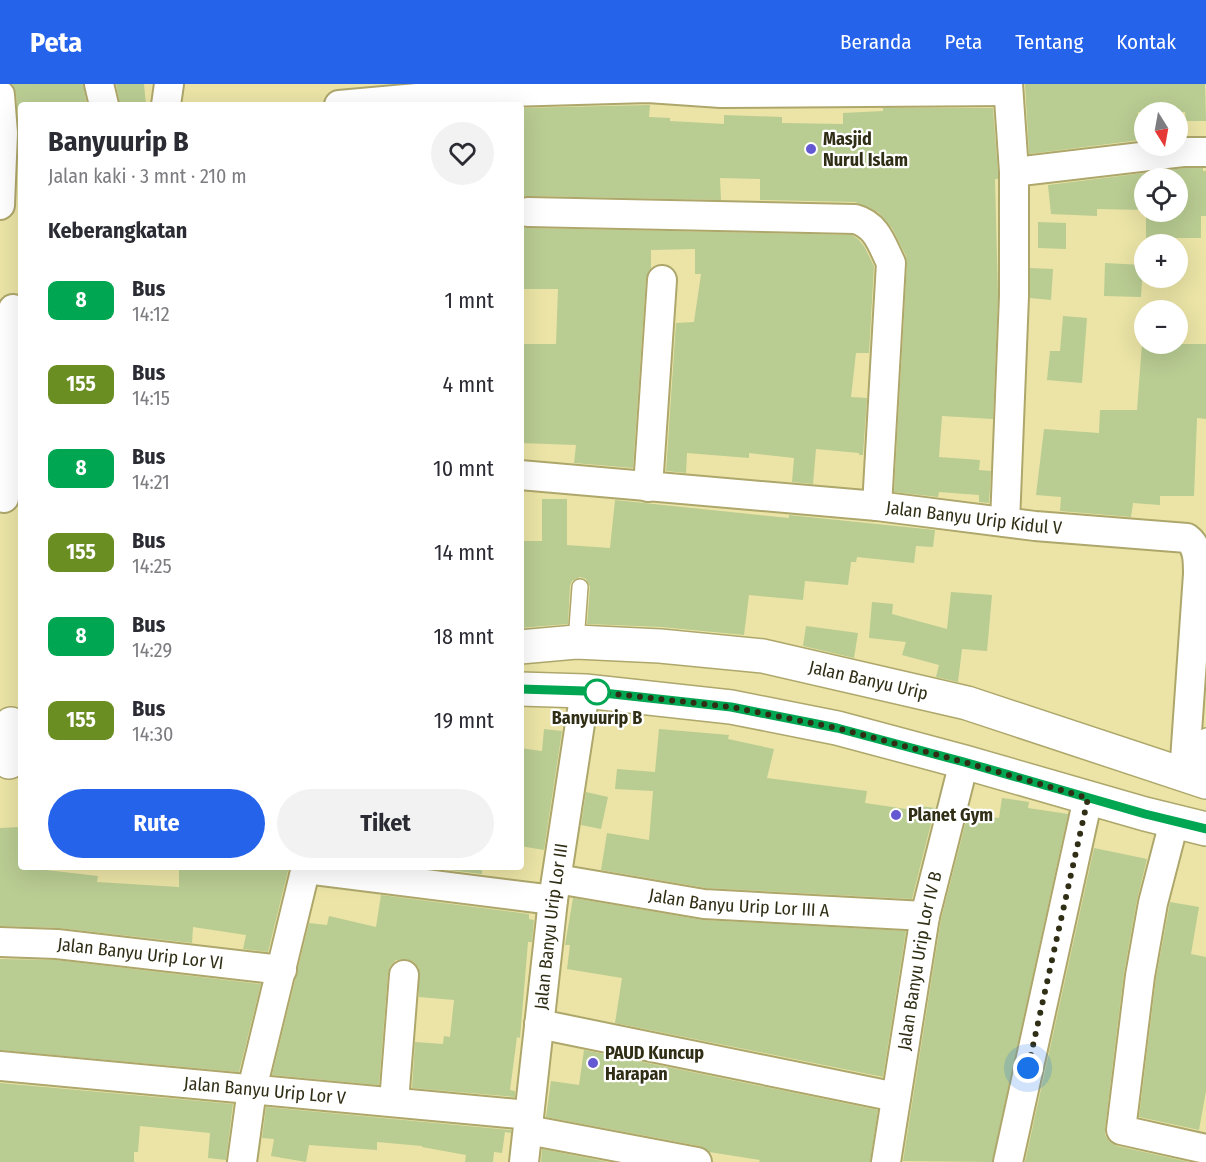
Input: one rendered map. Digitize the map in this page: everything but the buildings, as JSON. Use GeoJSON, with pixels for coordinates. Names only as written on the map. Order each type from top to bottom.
{"type":"FeatureCollection","features":[{"type":"Feature","properties":{"kind":"main road","name":"Jalan Banyu Urip"},"geometry":{"type":"LineString","coordinates":[[524,647],[576,642],[660,646],[763,656],[967,703],[1197,779]]}},
{"type":"Feature","properties":{"kind":"main road"},"geometry":{"type":"LineString","coordinates":[[524,689],[585,691],[731,707],[837,728],[1206,829]]}},
{"type":"Feature","properties":{"kind":"main road"},"geometry":{"type":"LineString","coordinates":[[10,762],[11,724]]}},
{"type":"Feature","properties":{"kind":"street"},"geometry":{"type":"LineString","coordinates":[[99,84],[103,102]]}},
{"type":"Feature","properties":{"kind":"street"},"geometry":{"type":"LineString","coordinates":[[166,102],[169,84]]}},
{"type":"Feature","properties":{"kind":"street"},"geometry":{"type":"LineString","coordinates":[[362,102],[472,88],[648,86],[721,93],[760,89],[1008,87],[1014,172],[1014,296],[1005,522]]}},
{"type":"Feature","properties":{"kind":"street"},"geometry":{"type":"LineString","coordinates":[[0,95],[3,133],[0,205]]}},
{"type":"Feature","properties":{"kind":"street"},"geometry":{"type":"LineString","coordinates":[[1014,172],[1183,152],[1206,152]]}},
{"type":"Feature","properties":{"kind":"street"},"geometry":{"type":"LineString","coordinates":[[528,212],[855,219],[865,222],[876,232],[891,263],[877,506]]}},
{"type":"Feature","properties":{"kind":"street"},"geometry":{"type":"LineString","coordinates":[[648,487],[662,280]]}},
{"type":"Feature","properties":{"kind":"street"},"geometry":{"type":"LineString","coordinates":[[8,498],[13,309]]}},
{"type":"Feature","properties":{"kind":"street","name":"Jalan Banyu Urip Kidul V"},"geometry":{"type":"LineString","coordinates":[[524,476],[877,506],[1035,526],[1186,538],[1193,543],[1202,574],[1197,779]]}},
{"type":"Feature","properties":{"kind":"street","name":"Jalan Banyu Urip Lor III"},"geometry":{"type":"LineString","coordinates":[[524,1162],[555,890],[585,691]]}},
{"type":"Feature","properties":{"kind":"street","name":"Jalan Banyu Urip Lor IV B"},"geometry":{"type":"LineString","coordinates":[[886,1162],[925,916],[964,762]]}},
{"type":"Feature","properties":{"kind":"street"},"geometry":{"type":"LineString","coordinates":[[1008,1162],[1088,798]]}},
{"type":"Feature","properties":{"kind":"street"},"geometry":{"type":"LineString","coordinates":[[1174,822],[1153,903],[1140,976],[1121,1130],[1206,1147],[1203,1162]]}},
{"type":"Feature","properties":{"kind":"street"},"geometry":{"type":"LineString","coordinates":[[242,1162],[252,1089],[306,870]]}},
{"type":"Feature","properties":{"kind":"street","name":"Jalan Banyu Urip Lor III A"},"geometry":{"type":"LineString","coordinates":[[329,870],[704,904],[925,916]]}},
{"type":"Feature","properties":{"kind":"street","name":"Jalan Banyu Urip Lor VI"},"geometry":{"type":"LineString","coordinates":[[0,942],[57,944],[282,970]]}},
{"type":"Feature","properties":{"kind":"street"},"geometry":{"type":"LineString","coordinates":[[394,1102],[404,975]]}},
{"type":"Feature","properties":{"kind":"street"},"geometry":{"type":"LineString","coordinates":[[539,1024],[897,1097]]}},
{"type":"Feature","properties":{"kind":"street","name":"Jalan Banyu Urip Lor V"},"geometry":{"type":"LineString","coordinates":[[0,1066],[394,1102],[529,1122],[697,1162]]}},
{"type":"Feature","properties":{"kind":"lane"},"geometry":{"type":"LineString","coordinates":[[576,642],[580,587]]}},
{"type":"Feature","properties":{"kind":"lane"},"geometry":{"type":"LineString","coordinates":[[1197,779],[1206,736]]}},
{"type":"Feature","properties":{"kind":"bus line","name":"8"},"geometry":{"type":"LineString","coordinates":[[524,689],[585,691],[731,707],[837,728],[1206,829]]}},
{"type":"Feature","properties":{"kind":"place","name":"Masjid Nurul Islam"},"geometry":{"type":"Point","coordinates":[811,149]}},
{"type":"Feature","properties":{"kind":"place","name":"Banyuurip B"},"geometry":{"type":"Point","coordinates":[597,692]}},
{"type":"Feature","properties":{"kind":"place","name":"Planet Gym"},"geometry":{"type":"Point","coordinates":[896,815]}},
{"type":"Feature","properties":{"kind":"place","name":"PAUD Kuncup Harapan"},"geometry":{"type":"Point","coordinates":[593,1063]}},
{"type":"Feature","properties":{"kind":"route"},"geometry":{"type":"LineString","coordinates":[[597,692],[731,707],[837,728],[1088,798],[1028,1068]]}}]}
